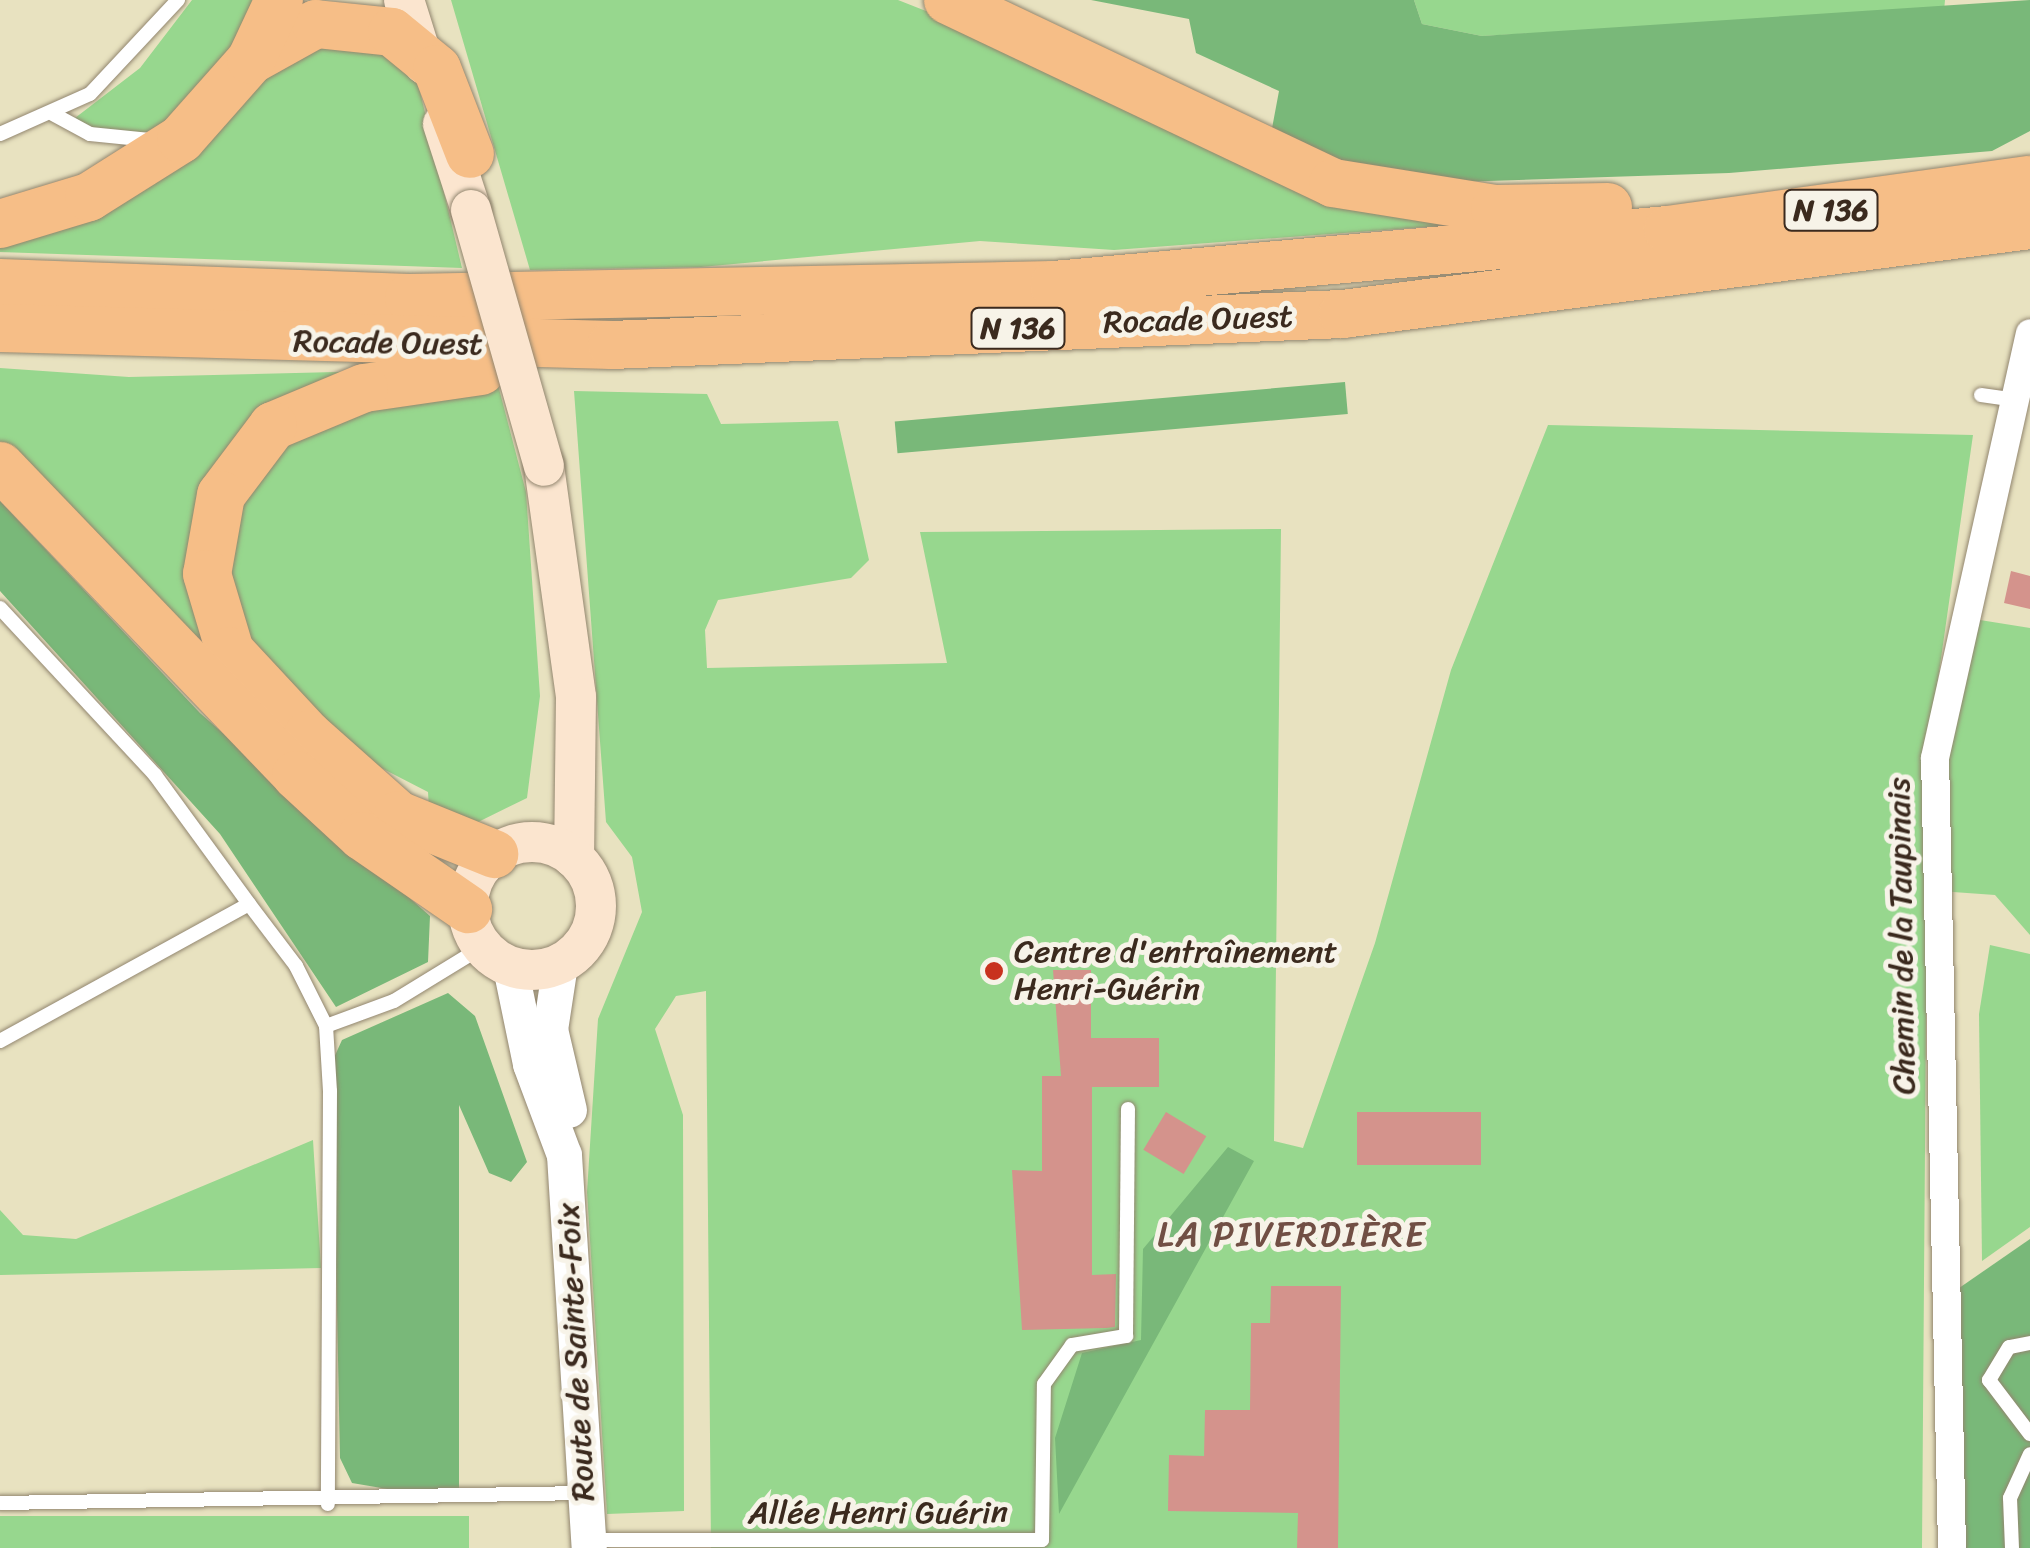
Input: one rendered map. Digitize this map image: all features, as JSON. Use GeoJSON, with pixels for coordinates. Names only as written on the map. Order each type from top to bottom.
{"type":"FeatureCollection","features":[{"type":"Feature","properties":{"kind":"highway"},"geometry":{"type":"LineString","coordinates":[[0,224],[89,197],[181,139],[251,60],[279,0]]}},
{"type":"Feature","properties":{"kind":"highway"},"geometry":{"type":"LineString","coordinates":[[948,0],[1333,182],[1495,209],[1636,205],[1668,230]]}},
{"type":"Feature","properties":{"kind":"highway"},"geometry":{"type":"LineString","coordinates":[[251,60],[316,24],[370,26],[418,46],[437,69],[470,154]]}},
{"type":"Feature","properties":{"kind":"highway","name":"Rocade Ouest"},"geometry":{"type":"LineString","coordinates":[[0,283],[410,298],[884,292],[1334,266],[1668,230],[2030,180]]}},
{"type":"Feature","properties":{"kind":"highway","name":"Rocade Ouest"},"geometry":{"type":"LineString","coordinates":[[0,328],[612,345],[1343,314],[2030,226]]}},
{"type":"Feature","properties":{"kind":"highway"},"geometry":{"type":"LineString","coordinates":[[513,848],[398,815],[259,686],[230,651],[210,601],[212,522],[254,444],[298,411],[420,376],[577,368],[612,345]]}},
{"type":"Feature","properties":{"kind":"highway"},"geometry":{"type":"LineString","coordinates":[[0,466],[296,775],[487,941]]}},
{"type":"Feature","properties":{"kind":"main road"},"geometry":{"type":"LineString","coordinates":[[404,0],[471,210],[544,466],[576,697],[574,858],[592,884],[595,915],[584,944],[560,964],[487,941],[473,881],[513,848],[555,764],[565,628]]}},
{"type":"Feature","properties":{"kind":"main road"},"geometry":{"type":"LineString","coordinates":[[429,0],[470,154],[471,210]]}},
{"type":"Feature","properties":{"kind":"main road"},"geometry":{"type":"LineString","coordinates":[[513,848],[574,858]]}},
{"type":"Feature","properties":{"kind":"street","name":"Chemin de la Taupinais"},"geometry":{"type":"LineString","coordinates":[[1952,1548],[1935,758],[2030,333]]}},
{"type":"Feature","properties":{"kind":"street","name":"Route de Sainte-Foix"},"geometry":{"type":"LineString","coordinates":[[487,941],[564,1156]]}},
{"type":"Feature","properties":{"kind":"street","name":"Route de Sainte-Foix"},"geometry":{"type":"LineString","coordinates":[[560,964],[550,1029],[569,1104],[564,1156],[588,1544]]}},
{"type":"Feature","properties":{"kind":"lane"},"geometry":{"type":"LineString","coordinates":[[0,134],[53,114],[131,60],[178,0]]}},
{"type":"Feature","properties":{"kind":"lane"},"geometry":{"type":"LineString","coordinates":[[53,114],[90,134],[181,139]]}},
{"type":"Feature","properties":{"kind":"lane"},"geometry":{"type":"LineString","coordinates":[[1981,394],[2015,400]]}},
{"type":"Feature","properties":{"kind":"lane"},"geometry":{"type":"LineString","coordinates":[[0,608],[155,775],[249,904],[326,1026],[328,1504]]}},
{"type":"Feature","properties":{"kind":"lane"},"geometry":{"type":"LineString","coordinates":[[0,1041],[249,904]]}},
{"type":"Feature","properties":{"kind":"lane"},"geometry":{"type":"LineString","coordinates":[[326,1026],[394,1002],[487,941]]}},
{"type":"Feature","properties":{"kind":"lane","name":"Allée Henri Guérin"},"geometry":{"type":"LineString","coordinates":[[588,1544],[1042,1544],[1044,1384],[1072,1345],[1126,1336],[1128,1109]]}},
{"type":"Feature","properties":{"kind":"lane"},"geometry":{"type":"LineString","coordinates":[[2030,1344],[2009,1347],[1989,1380],[2030,1434]]}},
{"type":"Feature","properties":{"kind":"lane"},"geometry":{"type":"LineString","coordinates":[[2012,1548],[2010,1498],[2030,1454]]}},
{"type":"Feature","properties":{"kind":"lane"},"geometry":{"type":"LineString","coordinates":[[0,1503],[328,1504],[584,1493]]}},
{"type":"Feature","properties":{"kind":"green space"},"geometry":{"type":"Polygon","coordinates":[[[192,0],[261,0],[191,106],[151,133],[87,128],[75,118],[140,68],[192,0]]]}},
{"type":"Feature","properties":{"kind":"green space"},"geometry":{"type":"Polygon","coordinates":[[[451,0],[898,0],[1438,213],[1439,226],[1114,250],[980,241],[701,267],[530,270],[451,0]]]}},
{"type":"Feature","properties":{"kind":"green space"},"geometry":{"type":"Polygon","coordinates":[[[1091,0],[1414,0],[1422,24],[1482,36],[2030,0],[2030,131],[1992,151],[1729,173],[1458,182],[1393,175],[1270,139],[1279,91],[1196,53],[1189,19],[1091,0]]]}},
{"type":"Feature","properties":{"kind":"green space"},"geometry":{"type":"Polygon","coordinates":[[[1414,0],[1945,0],[1944,11],[1482,36],[1422,24],[1414,0]]]}},
{"type":"Feature","properties":{"kind":"green space"},"geometry":{"type":"Polygon","coordinates":[[[312,43],[380,47],[417,79],[462,268],[0,252],[0,240],[312,43]]]}},
{"type":"Feature","properties":{"kind":"green space"},"geometry":{"type":"Polygon","coordinates":[[[0,368],[129,377],[378,371],[231,458],[225,665],[0,456],[0,368]]]}},
{"type":"Feature","properties":{"kind":"green space"},"geometry":{"type":"Polygon","coordinates":[[[497,381],[526,492],[540,696],[527,798],[470,826],[429,808],[428,792],[360,757],[236,623],[225,588],[246,487],[311,423],[497,381]]]}},
{"type":"Feature","properties":{"kind":"green space"},"geometry":{"type":"Polygon","coordinates":[[[1345,382],[1348,414],[898,453],[895,421],[1345,382]]]}},
{"type":"Feature","properties":{"kind":"green space","name":"Centre d'entraînement Henri-Guérin"},"geometry":{"type":"Polygon","coordinates":[[[574,391],[707,394],[721,424],[838,421],[869,560],[851,578],[718,600],[705,630],[707,668],[947,663],[920,532],[1281,529],[1274,1141],[1303,1148],[1375,943],[1451,670],[1548,425],[1973,435],[1928,749],[1922,1548],[711,1548],[706,991],[676,996],[655,1029],[683,1115],[684,1511],[607,1514],[587,1192],[598,1019],[642,912],[632,857],[606,822],[574,391]]]}},
{"type":"Feature","properties":{"kind":"green space"},"geometry":{"type":"Polygon","coordinates":[[[0,501],[200,713],[430,916],[428,962],[336,1007],[220,834],[0,591],[0,501]]]}},
{"type":"Feature","properties":{"kind":"green space"},"geometry":{"type":"Polygon","coordinates":[[[1980,620],[2030,628],[2030,935],[1995,895],[1939,891],[1943,754],[1980,620]]]}},
{"type":"Feature","properties":{"kind":"green space"},"geometry":{"type":"Polygon","coordinates":[[[1990,945],[2030,954],[2030,1227],[1982,1261],[1979,1014],[1990,945]]]}},
{"type":"Feature","properties":{"kind":"green space"},"geometry":{"type":"Polygon","coordinates":[[[448,993],[475,1016],[527,1162],[511,1182],[489,1173],[459,1105],[459,1489],[405,1492],[352,1483],[340,1458],[332,1062],[342,1040],[448,993]]]}},
{"type":"Feature","properties":{"kind":"green space"},"geometry":{"type":"Polygon","coordinates":[[[313,1140],[321,1268],[0,1275],[0,1210],[23,1235],[76,1239],[313,1140]]]}},
{"type":"Feature","properties":{"kind":"green space"},"geometry":{"type":"Polygon","coordinates":[[[1228,1147],[1254,1161],[1059,1514],[1055,1438],[1082,1353],[1141,1340],[1143,1249],[1228,1147]]]}},
{"type":"Feature","properties":{"kind":"green space"},"geometry":{"type":"Polygon","coordinates":[[[2030,1239],[2030,1548],[1964,1548],[1949,1295],[2030,1239]]]}},
{"type":"Feature","properties":{"kind":"green space"},"geometry":{"type":"Polygon","coordinates":[[[0,1516],[469,1516],[469,1548],[0,1548],[0,1516]]]}},
{"type":"Feature","properties":{"kind":"building"},"geometry":{"type":"Polygon","coordinates":[[[2011,571],[2030,576],[2030,609],[2004,603],[2011,571]]]}},
{"type":"Feature","properties":{"kind":"building"},"geometry":{"type":"Polygon","coordinates":[[[1053,970],[1091,970],[1091,1038],[1159,1038],[1159,1087],[1092,1087],[1092,1275],[1116,1274],[1115,1327],[1022,1330],[1012,1170],[1042,1171],[1042,1076],[1061,1076],[1053,970]]]}},
{"type":"Feature","properties":{"kind":"building"},"geometry":{"type":"Polygon","coordinates":[[[1166,1112],[1206,1136],[1184,1174],[1143,1150],[1166,1112]]]}},
{"type":"Feature","properties":{"kind":"building"},"geometry":{"type":"Polygon","coordinates":[[[1357,1112],[1481,1112],[1481,1165],[1357,1165],[1357,1112]]]}},
{"type":"Feature","properties":{"kind":"building"},"geometry":{"type":"Polygon","coordinates":[[[1271,1286],[1341,1286],[1338,1548],[1297,1548],[1298,1513],[1168,1511],[1169,1455],[1204,1456],[1205,1410],[1250,1410],[1251,1323],[1270,1323],[1271,1286]]]}},
{"type":"Feature","properties":{"kind":"place","name":"Centre d'entraînement Henri-Guérin"},"geometry":{"type":"Point","coordinates":[994,971]}},
{"type":"Feature","properties":{"kind":"district","name":"LA PIVERDIÈRE"},"geometry":{"type":"Point","coordinates":[1292,1234]}}]}
